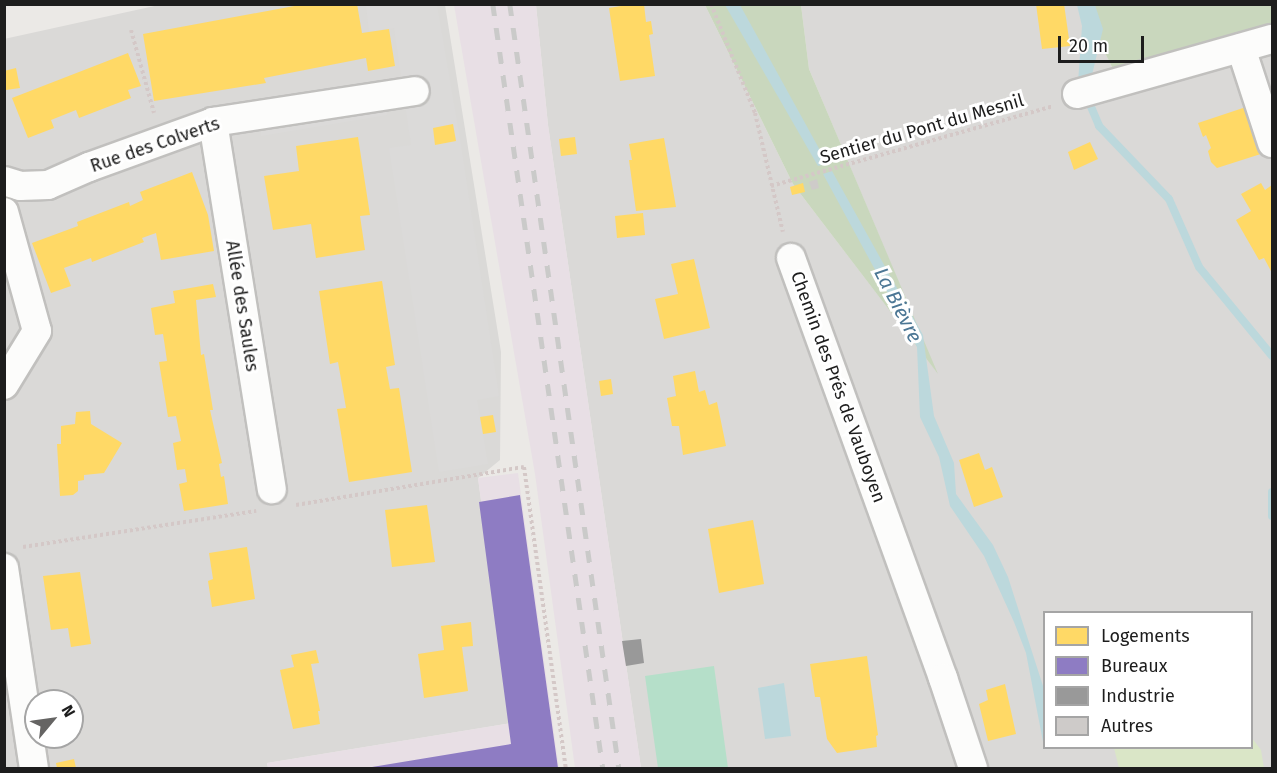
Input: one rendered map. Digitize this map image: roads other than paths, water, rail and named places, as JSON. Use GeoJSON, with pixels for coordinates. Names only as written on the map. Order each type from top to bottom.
{"type":"FeatureCollection","features":[{"type":"Feature","properties":{"kind":"street"},"geometry":{"type":"LineString","coordinates":[[1084,92],[1272,39]]}},
{"type":"Feature","properties":{"kind":"street"},"geometry":{"type":"LineString","coordinates":[[1241,48],[1272,143]]}},
{"type":"Feature","properties":{"kind":"street","name":"Rue des Colverts"},"geometry":{"type":"LineString","coordinates":[[4,181],[20,186],[48,185],[213,122],[415,91]]}},
{"type":"Feature","properties":{"kind":"street","name":"Allée des Saules"},"geometry":{"type":"LineString","coordinates":[[213,122],[272,489]]}},
{"type":"Feature","properties":{"kind":"street"},"geometry":{"type":"LineString","coordinates":[[4,212],[37,331],[4,385]]}},
{"type":"Feature","properties":{"kind":"street","name":"Chemin des Prés de Vauboyen"},"geometry":{"type":"LineString","coordinates":[[791,258],[943,678],[973,768]]}},
{"type":"Feature","properties":{"kind":"street"},"geometry":{"type":"LineString","coordinates":[[4,568],[34,768]]}},
{"type":"Feature","properties":{"kind":"water"},"geometry":{"type":"Polygon","coordinates":[[[725,5],[740,5],[827,163],[818,166],[725,5]]]}},
{"type":"Feature","properties":{"kind":"water"},"geometry":{"type":"Polygon","coordinates":[[[1077,5],[1095,5],[1103,29],[1091,79],[1078,83],[1082,26],[1077,5]]]}},
{"type":"Feature","properties":{"kind":"water","name":"La Bièvre"},"geometry":{"type":"Polygon","coordinates":[[[832,171],[923,335],[934,416],[954,463],[956,494],[993,545],[1008,577],[1043,686],[1043,742],[1026,653],[984,556],[950,506],[939,457],[920,417],[917,347],[823,174],[832,171]]]}},
{"type":"Feature","properties":{"kind":"water"},"geometry":{"type":"Polygon","coordinates":[[[784,683],[791,736],[765,739],[758,688],[784,683]]]}},
{"type":"Feature","properties":{"kind":"waterway"},"geometry":{"type":"LineString","coordinates":[[1086,95],[1099,126],[1169,199],[1199,267],[1272,356]]}},
{"type":"Feature","properties":{"kind":"waterway"},"geometry":{"type":"LineString","coordinates":[[1272,492],[1272,516]]}},
{"type":"Feature","properties":{"kind":"railway"},"geometry":{"type":"LineString","coordinates":[[493,4],[603,768]]}},
{"type":"Feature","properties":{"kind":"railway"},"geometry":{"type":"LineString","coordinates":[[510,4],[619,768]]}}]}
